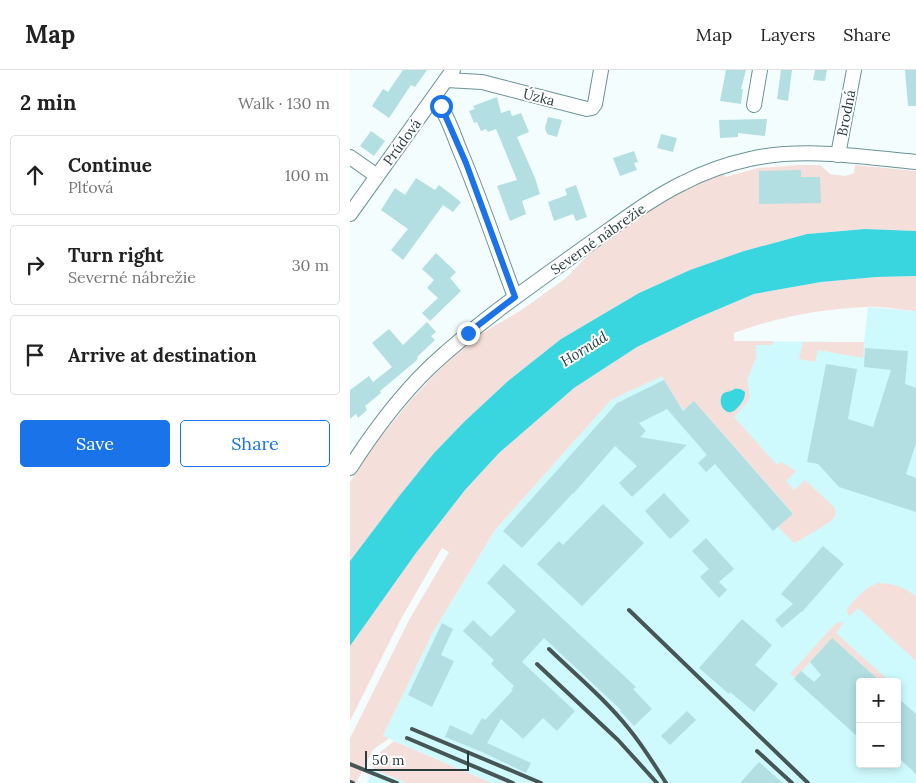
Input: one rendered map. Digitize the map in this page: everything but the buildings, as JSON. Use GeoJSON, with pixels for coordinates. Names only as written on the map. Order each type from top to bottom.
{"type":"FeatureCollection","features":[{"type":"Feature","properties":{"kind":"street","name":"Úzka"},"geometry":{"type":"LineString","coordinates":[[450,75],[587,109],[592,108],[595,104],[601,70]]}},
{"type":"Feature","properties":{"kind":"street"},"geometry":{"type":"LineString","coordinates":[[754,105],[760,70]]}},
{"type":"Feature","properties":{"kind":"street","name":"Brodná"},"geometry":{"type":"LineString","coordinates":[[838,155],[854,70]]}},
{"type":"Feature","properties":{"kind":"street","name":"Prúdová"},"geometry":{"type":"LineString","coordinates":[[350,214],[450,75]]}},
{"type":"Feature","properties":{"kind":"street"},"geometry":{"type":"LineString","coordinates":[[434,98],[443,110],[452,130],[482,205],[515,297]]}},
{"type":"Feature","properties":{"kind":"street","name":"Severné nábrežie"},"geometry":{"type":"LineString","coordinates":[[350,468],[366,443],[401,398],[429,368],[468,333],[515,297],[654,199],[683,182],[721,167],[780,154],[838,155],[916,162]]}},
{"type":"Feature","properties":{"kind":"street"},"geometry":{"type":"LineString","coordinates":[[350,157],[377,176]]}},
{"type":"Feature","properties":{"kind":"shaded area"},"geometry":{"type":"Polygon","coordinates":[[[820,165],[830,174],[845,176],[854,173],[855,165],[916,171],[916,231],[865,229],[807,234],[744,251],[690,270],[639,293],[561,339],[508,381],[434,453],[350,561],[350,482],[375,444],[410,401],[466,345],[482,333],[520,311],[566,278],[593,250],[683,182],[721,167],[725,177],[758,168],[820,165]]]}},
{"type":"Feature","properties":{"kind":"shaded area"},"geometry":{"type":"Polygon","coordinates":[[[916,276],[916,311],[872,307],[832,310],[783,318],[734,333],[734,341],[773,341],[773,345],[756,345],[756,358],[747,380],[750,397],[734,417],[777,465],[781,462],[796,471],[786,481],[794,490],[805,480],[834,507],[836,512],[830,522],[795,543],[793,542],[778,527],[793,513],[694,401],[684,410],[662,376],[611,400],[495,530],[433,632],[383,736],[389,738],[373,750],[356,783],[350,783],[350,738],[409,620],[449,552],[442,548],[402,617],[350,721],[350,646],[416,553],[465,490],[499,453],[574,388],[637,347],[695,319],[754,294],[821,282],[916,276]]]}},
{"type":"Feature","properties":{"kind":"shaded area"},"geometry":{"type":"Polygon","coordinates":[[[868,307],[916,311],[916,783],[492,783],[383,736],[433,632],[495,530],[611,400],[734,341],[864,342],[868,307]]]}},
{"type":"Feature","properties":{"kind":"shaded area"},"geometry":{"type":"Polygon","coordinates":[[[803,342],[864,342],[863,358],[818,350],[815,362],[799,359],[803,342]]]}},
{"type":"Feature","properties":{"kind":"shaded area"},"geometry":{"type":"Polygon","coordinates":[[[879,583],[899,586],[916,596],[916,661],[858,608],[850,616],[847,613],[847,609],[862,593],[879,583]]]}},
{"type":"Feature","properties":{"kind":"shaded area"},"geometry":{"type":"Polygon","coordinates":[[[839,622],[843,624],[836,633],[886,678],[877,678],[832,638],[795,678],[790,674],[834,625],[839,622]]]}},
{"type":"Feature","properties":{"kind":"shaded area"},"geometry":{"type":"Polygon","coordinates":[[[394,741],[492,783],[407,783],[373,769],[374,767],[369,765],[371,761],[394,741]]]}},
{"type":"Feature","properties":{"kind":"shaded area"},"geometry":{"type":"Polygon","coordinates":[[[373,769],[407,783],[367,783],[373,769]]]}},
{"type":"Feature","properties":{"kind":"water","name":"Hornád"},"geometry":{"type":"Polygon","coordinates":[[[865,229],[916,231],[916,276],[821,282],[754,294],[695,319],[637,347],[574,388],[499,453],[465,490],[416,553],[350,646],[350,561],[434,453],[508,381],[561,339],[639,293],[690,270],[744,251],[807,234],[865,229]]]}},
{"type":"Feature","properties":{"kind":"water"},"geometry":{"type":"Polygon","coordinates":[[[734,389],[742,389],[745,392],[744,398],[734,411],[726,411],[721,405],[722,396],[724,393],[734,389]]]}},
{"type":"Feature","properties":{"kind":"railway"},"geometry":{"type":"LineString","coordinates":[[629,610],[808,783]]}},
{"type":"Feature","properties":{"kind":"railway"},"geometry":{"type":"LineString","coordinates":[[549,649],[620,718],[639,742],[666,783]]}},
{"type":"Feature","properties":{"kind":"railway"},"geometry":{"type":"LineString","coordinates":[[537,664],[618,740],[657,783]]}},
{"type":"Feature","properties":{"kind":"railway"},"geometry":{"type":"LineString","coordinates":[[412,729],[541,783]]}},
{"type":"Feature","properties":{"kind":"railway"},"geometry":{"type":"LineString","coordinates":[[407,738],[513,783]]}},
{"type":"Feature","properties":{"kind":"railway"},"geometry":{"type":"LineString","coordinates":[[757,751],[792,783]]}},
{"type":"Feature","properties":{"kind":"railway"},"geometry":{"type":"LineString","coordinates":[[350,764],[397,783]]}},
{"type":"Feature","properties":{"kind":"route"},"geometry":{"type":"LineString","coordinates":[[441,106],[466,163],[515,297],[468,333]]}}]}
